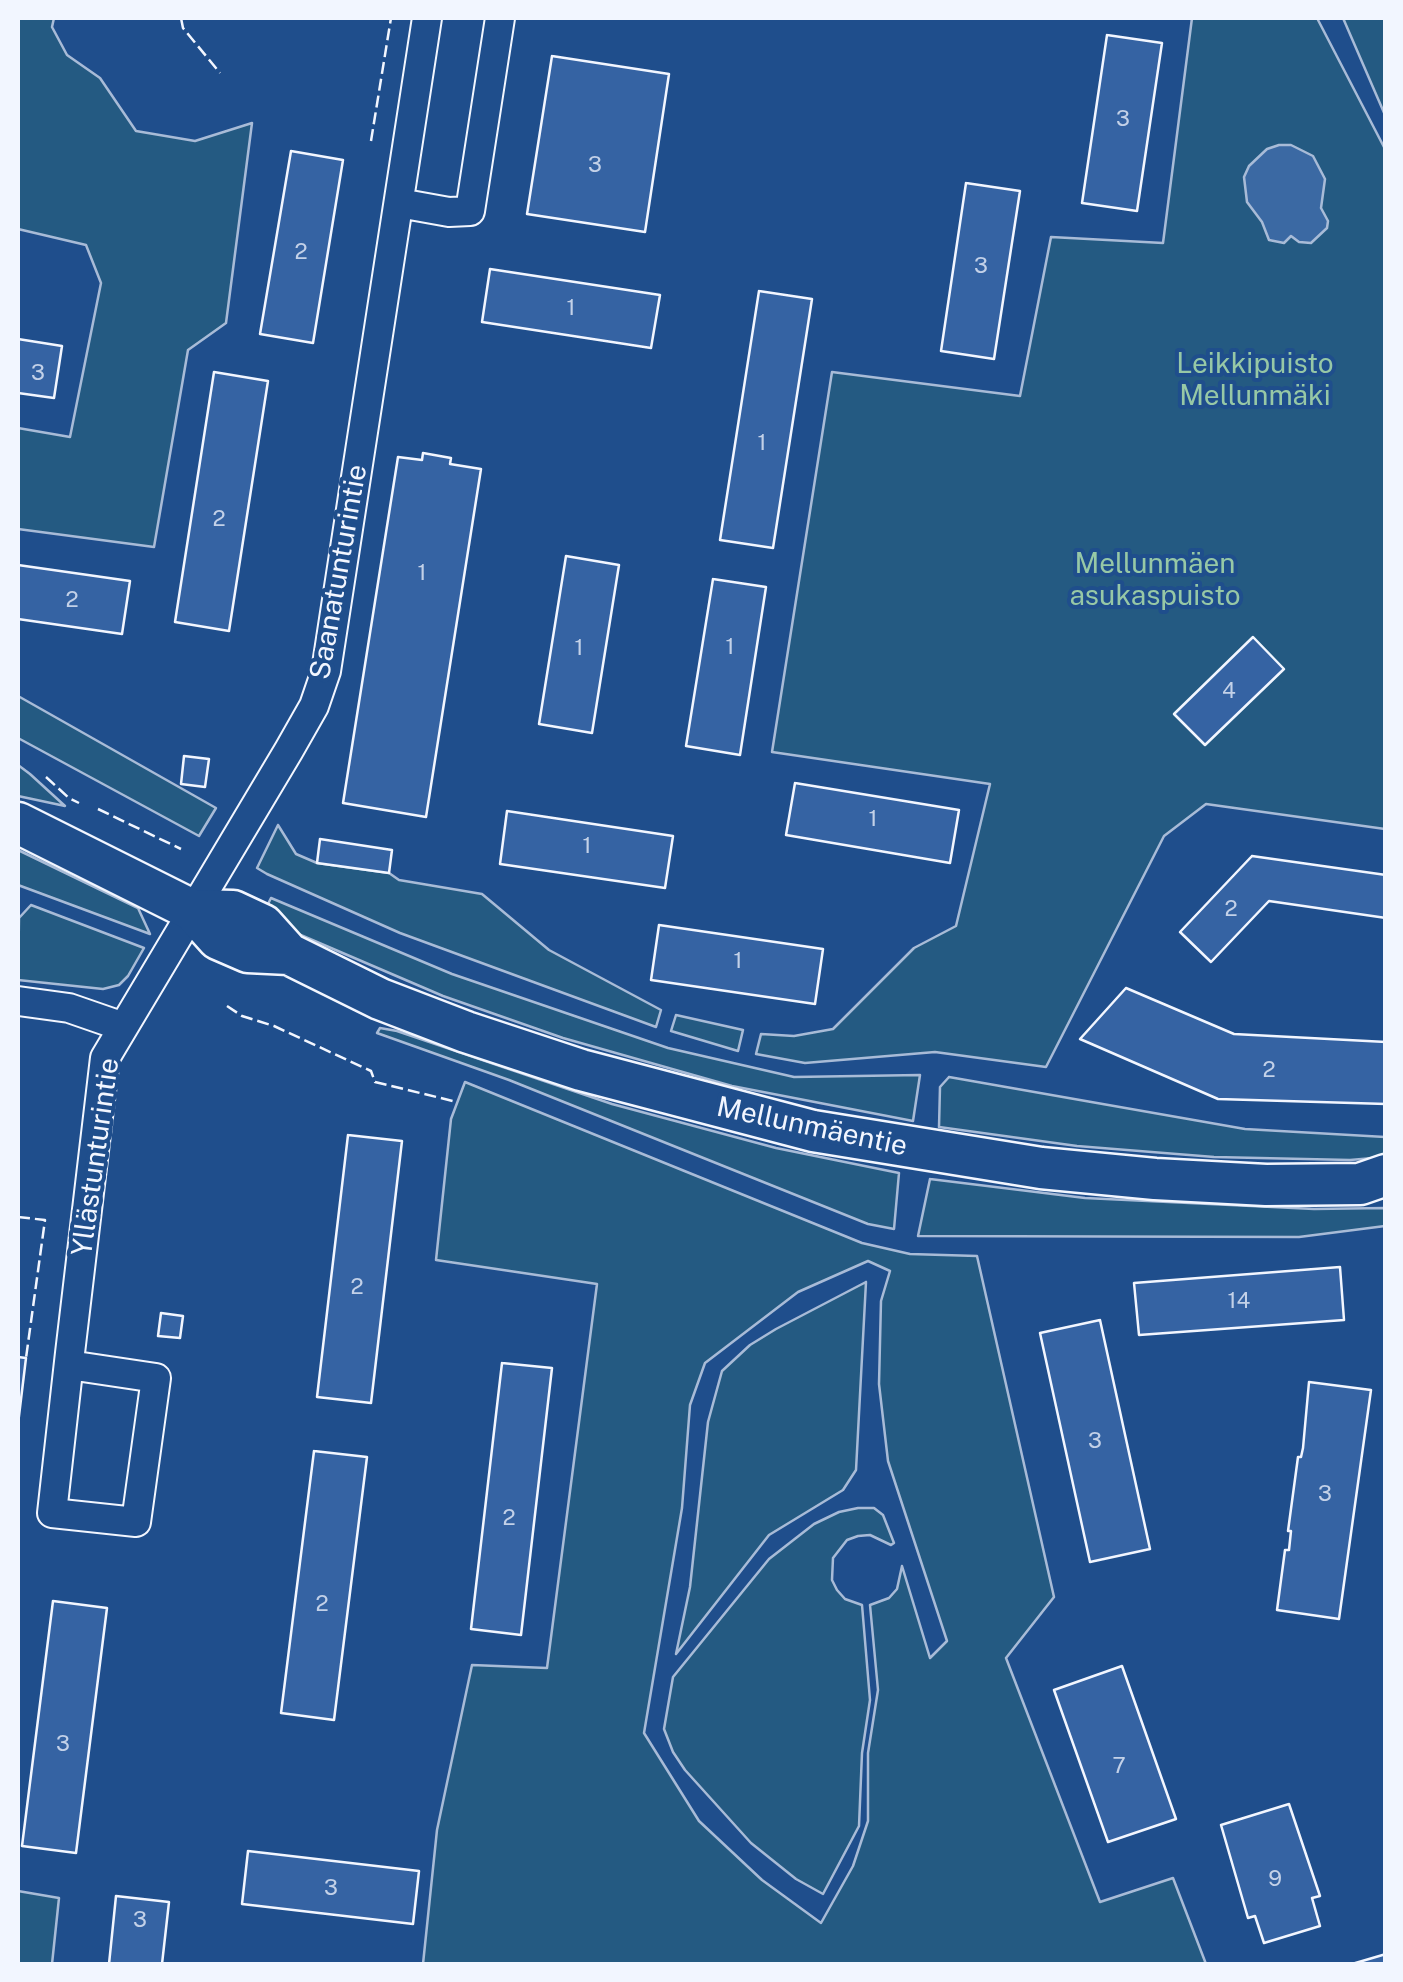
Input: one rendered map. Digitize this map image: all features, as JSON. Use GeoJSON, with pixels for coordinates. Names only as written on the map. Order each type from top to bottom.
{"type":"FeatureCollection","features":[{"type":"Feature","properties":{"kind":"main road","name":"Mellunmäentie"},"geometry":{"type":"LineString","coordinates":[[18,824],[192,910],[218,939],[248,952],[289,954],[380,998],[582,1070],[812,1131],[1040,1168],[1266,1185],[1377,1184]]}},
{"type":"Feature","properties":{"kind":"street","name":"Saanatunturintie"},"geometry":{"type":"LineString","coordinates":[[192,910],[314,706],[326,672],[427,18]]}},
{"type":"Feature","properties":{"kind":"street"},"geometry":{"type":"LineString","coordinates":[[399,204],[449,212],[470,211],[500,18]]}},
{"type":"Feature","properties":{"kind":"street","name":"Yllästunturintie"},"geometry":{"type":"LineString","coordinates":[[69,1366],[156,1378],[136,1522],[52,1512],[69,1366],[105,1058],[192,910]]}},
{"type":"Feature","properties":{"kind":"street"},"geometry":{"type":"LineString","coordinates":[[18,1001],[69,1008],[121,1026]]}},
{"type":"Feature","properties":{"kind":"green space"},"geometry":{"type":"Polygon","coordinates":[[[18,18],[54,18],[52,27],[67,55],[100,78],[136,131],[195,141],[252,123],[226,323],[188,350],[154,547],[18,529],[18,428],[70,437],[101,283],[86,245],[18,229],[18,18]]]}},
{"type":"Feature","properties":{"kind":"green space","name":"Mellunmäen asukaspuisto"},"geometry":{"type":"Polygon","coordinates":[[[1192,18],[1317,18],[1385,149],[1385,829],[1206,804],[1164,836],[1046,1067],[935,1052],[805,1063],[756,1054],[761,1034],[794,1036],[833,1029],[914,948],[956,926],[990,784],[772,752],[832,372],[1020,396],[1051,237],[1163,243],[1192,18]]]}},
{"type":"Feature","properties":{"kind":"green space"},"geometry":{"type":"Polygon","coordinates":[[[1343,18],[1385,18],[1385,115],[1343,18]]]}},
{"type":"Feature","properties":{"kind":"green space"},"geometry":{"type":"Polygon","coordinates":[[[18,696],[216,808],[199,836],[18,738],[18,696]]]}},
{"type":"Feature","properties":{"kind":"green space"},"geometry":{"type":"Polygon","coordinates":[[[18,765],[30,774],[65,806],[18,796],[18,765]]]}},
{"type":"Feature","properties":{"kind":"green space"},"geometry":{"type":"Polygon","coordinates":[[[278,825],[296,854],[317,863],[389,873],[399,880],[482,894],[549,950],[661,1010],[656,1027],[400,933],[267,874],[257,868],[278,825]]]}},
{"type":"Feature","properties":{"kind":"green space"},"geometry":{"type":"Polygon","coordinates":[[[18,850],[138,908],[150,934],[18,885],[18,850]]]}},
{"type":"Feature","properties":{"kind":"green space"},"geometry":{"type":"Polygon","coordinates":[[[271,898],[452,974],[668,1048],[794,1077],[920,1075],[913,1121],[732,1086],[563,1038],[443,996],[261,918],[271,898]]]}},
{"type":"Feature","properties":{"kind":"green space"},"geometry":{"type":"Polygon","coordinates":[[[31,905],[144,948],[119,985],[103,989],[18,980],[19,918],[31,905]]]}},
{"type":"Feature","properties":{"kind":"green space"},"geometry":{"type":"Polygon","coordinates":[[[676,1015],[743,1030],[738,1051],[671,1031],[676,1015]]]}},
{"type":"Feature","properties":{"kind":"green space"},"geometry":{"type":"Polygon","coordinates":[[[380,1028],[612,1104],[776,1148],[899,1173],[894,1229],[868,1224],[509,1080],[377,1033],[380,1028]]]}},
{"type":"Feature","properties":{"kind":"green space"},"geometry":{"type":"Polygon","coordinates":[[[949,1077],[1245,1129],[1385,1137],[1385,1157],[1214,1157],[1077,1146],[939,1127],[940,1087],[949,1077]]]}},
{"type":"Feature","properties":{"kind":"green space"},"geometry":{"type":"Polygon","coordinates":[[[465,1082],[862,1243],[910,1254],[977,1256],[1054,1597],[1006,1658],[1100,1902],[1173,1878],[1206,1964],[423,1964],[437,1830],[472,1665],[547,1668],[597,1284],[436,1260],[451,1119],[465,1082]],[[868,1261],[798,1292],[705,1363],[690,1405],[682,1508],[644,1733],[699,1821],[762,1880],[821,1923],[853,1866],[868,1821],[868,1753],[878,1690],[870,1605],[889,1598],[897,1589],[902,1566],[930,1658],[947,1641],[888,1461],[879,1384],[881,1301],[890,1271],[868,1261]]]}},
{"type":"Feature","properties":{"kind":"green space"},"geometry":{"type":"Polygon","coordinates":[[[930,1179],[1085,1198],[1314,1209],[1385,1208],[1385,1226],[1299,1237],[918,1236],[930,1179]]]}},
{"type":"Feature","properties":{"kind":"green space"},"geometry":{"type":"Polygon","coordinates":[[[866,1282],[856,1470],[843,1490],[769,1535],[676,1654],[690,1587],[708,1422],[722,1371],[750,1345],[866,1282]]]}},
{"type":"Feature","properties":{"kind":"green space"},"geometry":{"type":"Polygon","coordinates":[[[858,1508],[874,1508],[883,1515],[894,1543],[870,1535],[858,1536],[847,1540],[833,1558],[832,1580],[837,1590],[845,1599],[862,1605],[870,1700],[862,1753],[859,1826],[823,1894],[796,1879],[751,1843],[685,1770],[664,1729],[673,1677],[769,1559],[814,1524],[858,1508]]]}},
{"type":"Feature","properties":{"kind":"green space"},"geometry":{"type":"Polygon","coordinates":[[[18,1891],[59,1898],[52,1964],[18,1964],[18,1891]]]}},
{"type":"Feature","properties":{"kind":"shaded area"},"geometry":{"type":"Polygon","coordinates":[[[1291,145],[1313,156],[1325,179],[1321,208],[1327,228],[1311,243],[1299,242],[1291,236],[1284,243],[1269,240],[1247,202],[1244,177],[1249,166],[1267,149],[1291,145]]]}},
{"type":"Feature","properties":{"kind":"building"},"geometry":{"type":"Polygon","coordinates":[[[1107,35],[1162,43],[1137,211],[1082,203],[1107,35]]]}},
{"type":"Feature","properties":{"kind":"building"},"geometry":{"type":"Polygon","coordinates":[[[552,56],[669,74],[645,232],[527,214],[552,56]]]}},
{"type":"Feature","properties":{"kind":"building"},"geometry":{"type":"Polygon","coordinates":[[[291,151],[343,160],[313,343],[260,334],[291,151]]]}},
{"type":"Feature","properties":{"kind":"building"},"geometry":{"type":"Polygon","coordinates":[[[966,183],[1020,191],[994,359],[941,351],[966,183]]]}},
{"type":"Feature","properties":{"kind":"building"},"geometry":{"type":"Polygon","coordinates":[[[490,269],[660,295],[651,348],[482,322],[490,269]]]}},
{"type":"Feature","properties":{"kind":"building"},"geometry":{"type":"Polygon","coordinates":[[[759,291],[812,299],[773,548],[720,540],[759,291]]]}},
{"type":"Feature","properties":{"kind":"building"},"geometry":{"type":"Polygon","coordinates":[[[18,339],[62,346],[54,398],[18,393],[18,339]]]}},
{"type":"Feature","properties":{"kind":"building"},"geometry":{"type":"Polygon","coordinates":[[[214,372],[268,381],[229,631],[175,622],[214,372]]]}},
{"type":"Feature","properties":{"kind":"building"},"geometry":{"type":"Polygon","coordinates":[[[423,453],[451,458],[450,464],[481,469],[426,817],[343,803],[398,457],[422,460],[423,453]]]}},
{"type":"Feature","properties":{"kind":"building"},"geometry":{"type":"Polygon","coordinates":[[[566,556],[619,565],[592,733],[539,724],[566,556]]]}},
{"type":"Feature","properties":{"kind":"building"},"geometry":{"type":"Polygon","coordinates":[[[18,565],[130,581],[122,634],[18,619],[18,565]]]}},
{"type":"Feature","properties":{"kind":"building"},"geometry":{"type":"Polygon","coordinates":[[[713,579],[766,587],[740,755],[686,746],[713,579]]]}},
{"type":"Feature","properties":{"kind":"building"},"geometry":{"type":"Polygon","coordinates":[[[1253,637],[1284,669],[1205,745],[1174,714],[1253,637]]]}},
{"type":"Feature","properties":{"kind":"building"},"geometry":{"type":"Polygon","coordinates":[[[184,756],[209,759],[205,787],[181,784],[184,756]]]}},
{"type":"Feature","properties":{"kind":"building"},"geometry":{"type":"Polygon","coordinates":[[[795,783],[959,810],[950,863],[786,835],[795,783]]]}},
{"type":"Feature","properties":{"kind":"building"},"geometry":{"type":"Polygon","coordinates":[[[507,811],[673,836],[665,888],[500,864],[507,811]]]}},
{"type":"Feature","properties":{"kind":"building"},"geometry":{"type":"Polygon","coordinates":[[[320,839],[392,850],[389,873],[317,863],[320,839]]]}},
{"type":"Feature","properties":{"kind":"building"},"geometry":{"type":"Polygon","coordinates":[[[1252,856],[1386,875],[1386,918],[1269,901],[1211,962],[1180,932],[1252,856]]]}},
{"type":"Feature","properties":{"kind":"building"},"geometry":{"type":"Polygon","coordinates":[[[659,925],[823,949],[815,1004],[651,980],[659,925]]]}},
{"type":"Feature","properties":{"kind":"building"},"geometry":{"type":"Polygon","coordinates":[[[1126,988],[1234,1034],[1386,1042],[1386,1104],[1218,1099],[1080,1039],[1126,988]]]}},
{"type":"Feature","properties":{"kind":"building"},"geometry":{"type":"Polygon","coordinates":[[[348,1135],[402,1141],[371,1403],[317,1397],[348,1135]]]}},
{"type":"Feature","properties":{"kind":"building"},"geometry":{"type":"Polygon","coordinates":[[[1340,1267],[1344,1320],[1139,1335],[1134,1283],[1340,1267]]]}},
{"type":"Feature","properties":{"kind":"building"},"geometry":{"type":"Polygon","coordinates":[[[161,1313],[183,1316],[180,1338],[158,1336],[161,1313]]]}},
{"type":"Feature","properties":{"kind":"building"},"geometry":{"type":"Polygon","coordinates":[[[1100,1320],[1150,1549],[1090,1562],[1040,1333],[1100,1320]]]}},
{"type":"Feature","properties":{"kind":"building"},"geometry":{"type":"Polygon","coordinates":[[[18,1357],[26,1358],[18,1424],[18,1357]]]}},
{"type":"Feature","properties":{"kind":"building"},"geometry":{"type":"Polygon","coordinates":[[[502,1363],[552,1368],[521,1635],[471,1629],[502,1363]]]}},
{"type":"Feature","properties":{"kind":"building"},"geometry":{"type":"Polygon","coordinates":[[[1309,1382],[1371,1390],[1339,1619],[1277,1610],[1285,1550],[1289,1550],[1288,1531],[1298,1457],[1303,1448],[1309,1382]]]}},
{"type":"Feature","properties":{"kind":"building"},"geometry":{"type":"Polygon","coordinates":[[[314,1451],[367,1457],[334,1720],[281,1713],[314,1451]]]}},
{"type":"Feature","properties":{"kind":"building"},"geometry":{"type":"Polygon","coordinates":[[[53,1601],[107,1608],[76,1853],[22,1846],[53,1601]]]}},
{"type":"Feature","properties":{"kind":"building"},"geometry":{"type":"Polygon","coordinates":[[[1122,1666],[1176,1819],[1108,1842],[1054,1690],[1122,1666]]]}},
{"type":"Feature","properties":{"kind":"building"},"geometry":{"type":"Polygon","coordinates":[[[1289,1804],[1320,1896],[1312,1898],[1320,1926],[1264,1943],[1255,1916],[1248,1918],[1221,1825],[1289,1804]]]}},
{"type":"Feature","properties":{"kind":"building"},"geometry":{"type":"Polygon","coordinates":[[[248,1851],[419,1871],[413,1924],[242,1904],[248,1851]]]}},
{"type":"Feature","properties":{"kind":"building"},"geometry":{"type":"Polygon","coordinates":[[[116,1896],[169,1902],[162,1964],[109,1964],[116,1896]]]}},
{"type":"Feature","properties":{"kind":"building"},"geometry":{"type":"Polygon","coordinates":[[[1386,1954],[1386,1964],[1352,1964],[1386,1954]]]}},
{"type":"Feature","properties":{"kind":"fence"},"geometry":{"type":"LineString","coordinates":[[181,18],[183,28],[220,73]]}},
{"type":"Feature","properties":{"kind":"fence"},"geometry":{"type":"LineString","coordinates":[[371,141],[391,18]]}},
{"type":"Feature","properties":{"kind":"fence"},"geometry":{"type":"LineString","coordinates":[[46,777],[79,803]]}},
{"type":"Feature","properties":{"kind":"fence"},"geometry":{"type":"LineString","coordinates":[[98,809],[181,849]]}},
{"type":"Feature","properties":{"kind":"fence"},"geometry":{"type":"LineString","coordinates":[[227,1006],[371,1071],[375,1082],[457,1102]]}},
{"type":"Feature","properties":{"kind":"fence"},"geometry":{"type":"LineString","coordinates":[[18,1217],[45,1220],[26,1358]]}},
{"type":"Feature","properties":{"kind":"park label","name":"Leikkipuisto Mellunmäki"},"geometry":{"type":"Point","coordinates":[1255,380]}}]}
